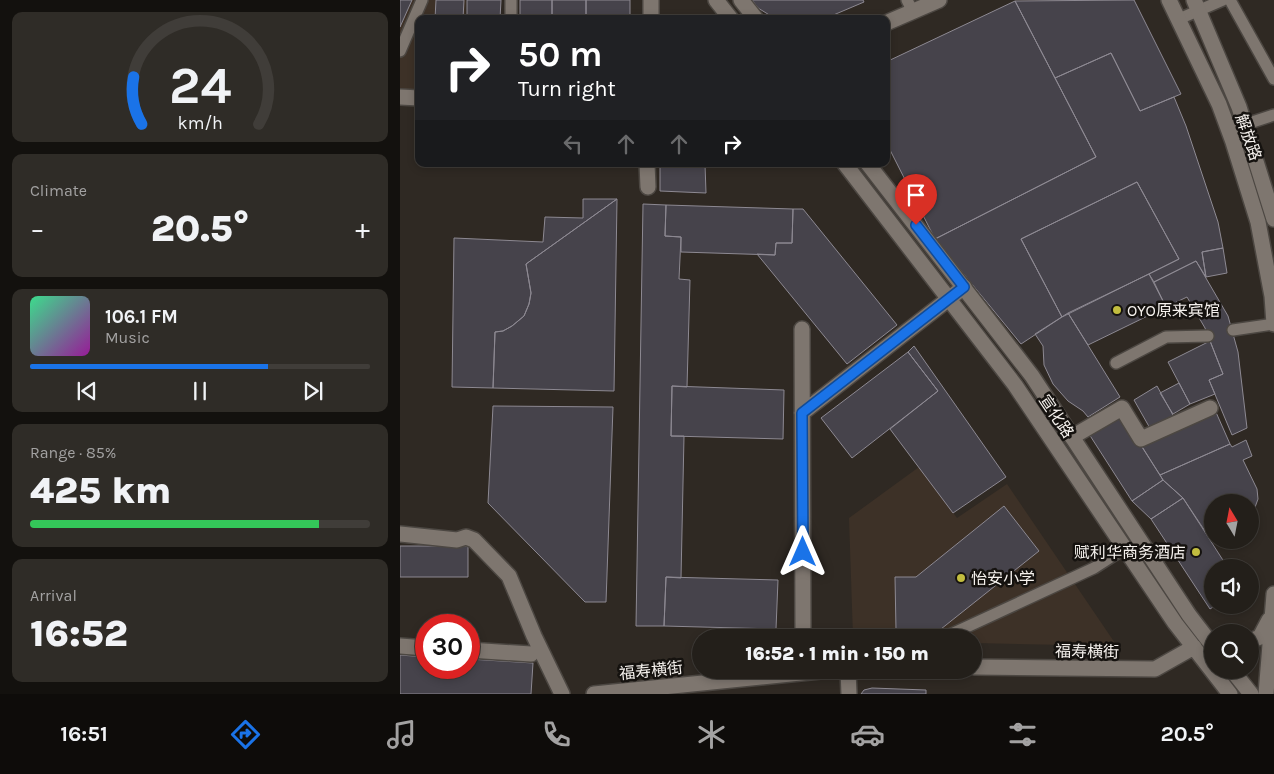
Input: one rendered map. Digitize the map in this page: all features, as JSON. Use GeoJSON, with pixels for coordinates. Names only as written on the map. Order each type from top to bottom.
{"type":"FeatureCollection","features":[{"type":"Feature","properties":{"kind":"main road"},"geometry":{"type":"LineString","coordinates":[[650,15],[652,0]]}},
{"type":"Feature","properties":{"kind":"main road"},"geometry":{"type":"LineString","coordinates":[[716,0],[728,15]]}},
{"type":"Feature","properties":{"kind":"main road"},"geometry":{"type":"LineString","coordinates":[[741,0],[753,15]]}},
{"type":"Feature","properties":{"kind":"main road"},"geometry":{"type":"LineString","coordinates":[[890,20],[910,6],[940,0]]}},
{"type":"Feature","properties":{"kind":"main road","name":"解放路"},"geometry":{"type":"LineString","coordinates":[[1169,0],[1219,104],[1269,255],[1274,324]]}},
{"type":"Feature","properties":{"kind":"main road","name":"解放路"},"geometry":{"type":"LineString","coordinates":[[1196,6],[1245,125],[1274,219]]}},
{"type":"Feature","properties":{"kind":"main road"},"geometry":{"type":"LineString","coordinates":[[400,97],[415,98]]}},
{"type":"Feature","properties":{"kind":"main road"},"geometry":{"type":"LineString","coordinates":[[647,167],[648,187]]}},
{"type":"Feature","properties":{"kind":"main road","name":"宣化路"},"geometry":{"type":"LineString","coordinates":[[847,167],[1015,385],[1194,648],[1230,694]]}},
{"type":"Feature","properties":{"kind":"main road","name":"宣化路"},"geometry":{"type":"LineString","coordinates":[[870,167],[1032,376],[1189,615],[1204,631]]}},
{"type":"Feature","properties":{"kind":"main road"},"geometry":{"type":"LineString","coordinates":[[802,413],[964,287]]}},
{"type":"Feature","properties":{"kind":"main road"},"geometry":{"type":"LineString","coordinates":[[802,329],[803,629]]}},
{"type":"Feature","properties":{"kind":"main road"},"geometry":{"type":"LineString","coordinates":[[1072,437],[1122,408],[1141,439],[1210,408]]}},
{"type":"Feature","properties":{"kind":"main road"},"geometry":{"type":"LineString","coordinates":[[1040,422],[1056,411]]}},
{"type":"Feature","properties":{"kind":"main road"},"geometry":{"type":"LineString","coordinates":[[400,534],[457,540],[466,537],[474,540],[509,576],[534,636],[562,694]]}},
{"type":"Feature","properties":{"kind":"main road"},"geometry":{"type":"LineString","coordinates":[[1266,694],[1274,594]]}},
{"type":"Feature","properties":{"kind":"main road"},"geometry":{"type":"LineString","coordinates":[[1259,637],[1272,614]]}},
{"type":"Feature","properties":{"kind":"main road"},"geometry":{"type":"LineString","coordinates":[[400,646],[415,647]]}},
{"type":"Feature","properties":{"kind":"main road","name":"福寿横街"},"geometry":{"type":"LineString","coordinates":[[982,667],[1155,669],[1194,648]]}},
{"type":"Feature","properties":{"kind":"main road"},"geometry":{"type":"LineString","coordinates":[[480,651],[531,654]]}},
{"type":"Feature","properties":{"kind":"main road","name":"福寿横街"},"geometry":{"type":"LineString","coordinates":[[594,694],[687,689],[762,679]]}},
{"type":"Feature","properties":{"kind":"main road"},"geometry":{"type":"LineString","coordinates":[[848,679],[849,694]]}},
{"type":"Feature","properties":{"kind":"main road"},"geometry":{"type":"LineString","coordinates":[[1239,679],[1251,694]]}},
{"type":"Feature","properties":{"kind":"lane"},"geometry":{"type":"LineString","coordinates":[[416,15],[422,0]]}},
{"type":"Feature","properties":{"kind":"lane"},"geometry":{"type":"LineString","coordinates":[[511,0],[511,15]]}},
{"type":"Feature","properties":{"kind":"lane"},"geometry":{"type":"LineString","coordinates":[[1179,19],[1196,6],[1223,0]]}},
{"type":"Feature","properties":{"kind":"lane"},"geometry":{"type":"LineString","coordinates":[[1230,0],[1274,79]]}},
{"type":"Feature","properties":{"kind":"lane"},"geometry":{"type":"LineString","coordinates":[[400,51],[415,16]]}},
{"type":"Feature","properties":{"kind":"lane"},"geometry":{"type":"LineString","coordinates":[[1228,130],[1274,116]]}},
{"type":"Feature","properties":{"kind":"lane"},"geometry":{"type":"LineString","coordinates":[[1233,330],[1274,324]]}},
{"type":"Feature","properties":{"kind":"lane"},"geometry":{"type":"LineString","coordinates":[[1116,363],[1166,336],[1208,336]]}},
{"type":"Feature","properties":{"kind":"lane"},"geometry":{"type":"LineString","coordinates":[[962,629],[1094,568],[1125,548]]}},
{"type":"Feature","properties":{"kind":"shaded area"},"geometry":{"type":"Polygon","coordinates":[[[400,0],[466,0],[465,15],[415,15],[415,95],[400,94],[400,0]]]}},
{"type":"Feature","properties":{"kind":"shaded area","name":"怡安小学"},"geometry":{"type":"Polygon","coordinates":[[[919,467],[957,518],[1007,484],[1117,646],[982,643],[982,629],[853,629],[849,518],[919,467]]]}},
{"type":"Feature","properties":{"kind":"building"},"geometry":{"type":"Polygon","coordinates":[[[400,0],[412,0],[400,27],[400,0]]]}},
{"type":"Feature","properties":{"kind":"building"},"geometry":{"type":"Polygon","coordinates":[[[436,0],[464,0],[463,15],[435,15],[436,0]]]}},
{"type":"Feature","properties":{"kind":"building"},"geometry":{"type":"Polygon","coordinates":[[[467,0],[501,0],[500,15],[467,15],[467,0]]]}},
{"type":"Feature","properties":{"kind":"building"},"geometry":{"type":"Polygon","coordinates":[[[520,0],[552,0],[552,15],[520,15],[520,0]]]}},
{"type":"Feature","properties":{"kind":"building"},"geometry":{"type":"Polygon","coordinates":[[[552,0],[586,0],[586,15],[552,15],[552,0]]]}},
{"type":"Feature","properties":{"kind":"building"},"geometry":{"type":"Polygon","coordinates":[[[586,0],[630,0],[630,15],[586,15],[586,0]]]}},
{"type":"Feature","properties":{"kind":"building"},"geometry":{"type":"Polygon","coordinates":[[[752,0],[863,0],[864,2],[833,15],[769,15],[758,8],[752,0]]]}},
{"type":"Feature","properties":{"kind":"building"},"geometry":{"type":"Polygon","coordinates":[[[1134,0],[1181,94],[1140,111],[1111,53],[1055,78],[1015,1],[1134,0]]]}},
{"type":"Feature","properties":{"kind":"building"},"geometry":{"type":"Polygon","coordinates":[[[1015,1],[1096,157],[935,239],[890,150],[890,60],[1015,1]]]}},
{"type":"Feature","properties":{"kind":"building"},"geometry":{"type":"Polygon","coordinates":[[[1111,53],[1140,111],[1174,97],[1186,126],[1218,222],[1223,248],[1202,252],[1206,277],[1196,261],[1154,282],[1149,274],[1179,259],[1137,182],[1021,239],[1062,317],[1021,344],[935,239],[1096,157],[1055,78],[1111,53]]]}},
{"type":"Feature","properties":{"kind":"building"},"geometry":{"type":"Polygon","coordinates":[[[660,167],[705,167],[706,193],[660,191],[660,167]]]}},
{"type":"Feature","properties":{"kind":"building"},"geometry":{"type":"Polygon","coordinates":[[[1137,182],[1179,259],[1062,317],[1021,239],[1137,182]]]}},
{"type":"Feature","properties":{"kind":"building"},"geometry":{"type":"Polygon","coordinates":[[[583,199],[617,199],[526,264],[531,293],[529,304],[524,316],[512,326],[503,331],[495,332],[493,388],[452,387],[454,238],[543,242],[545,217],[583,218],[583,199]]]}},
{"type":"Feature","properties":{"kind":"building"},"geometry":{"type":"Polygon","coordinates":[[[617,199],[614,391],[493,388],[495,332],[503,331],[512,326],[524,316],[529,304],[531,293],[526,264],[617,199]]]}},
{"type":"Feature","properties":{"kind":"building"},"geometry":{"type":"Polygon","coordinates":[[[643,204],[666,205],[665,236],[681,237],[679,279],[690,280],[687,387],[672,386],[671,436],[684,436],[681,578],[666,577],[664,626],[636,626],[643,204]]]}},
{"type":"Feature","properties":{"kind":"building"},"geometry":{"type":"Polygon","coordinates":[[[666,205],[793,209],[792,243],[776,243],[775,255],[681,252],[681,237],[665,236],[666,205]]]}},
{"type":"Feature","properties":{"kind":"building"},"geometry":{"type":"Polygon","coordinates":[[[793,209],[803,209],[897,325],[847,364],[757,254],[775,255],[776,243],[792,243],[793,209]]]}},
{"type":"Feature","properties":{"kind":"building"},"geometry":{"type":"Polygon","coordinates":[[[1223,248],[1227,273],[1206,277],[1202,252],[1223,248]]]}},
{"type":"Feature","properties":{"kind":"building"},"geometry":{"type":"Polygon","coordinates":[[[1196,261],[1228,316],[1238,352],[1247,428],[1232,435],[1209,380],[1223,374],[1205,328],[1187,297],[1166,307],[1154,282],[1196,261]]]}},
{"type":"Feature","properties":{"kind":"building","name":"OYO原来宾馆"},"geometry":{"type":"Polygon","coordinates":[[[1149,274],[1166,307],[1088,345],[1068,313],[1149,274]]]}},
{"type":"Feature","properties":{"kind":"building"},"geometry":{"type":"Polygon","coordinates":[[[1068,313],[1120,397],[1088,417],[1083,411],[1068,401],[1053,384],[1044,365],[1043,346],[1035,334],[1068,313]]]}},
{"type":"Feature","properties":{"kind":"building"},"geometry":{"type":"Polygon","coordinates":[[[1210,341],[1223,374],[1209,380],[1215,394],[1190,404],[1168,362],[1210,341]]]}},
{"type":"Feature","properties":{"kind":"building"},"geometry":{"type":"Polygon","coordinates":[[[914,346],[1006,477],[953,513],[890,429],[938,391],[908,352],[914,346]]]}},
{"type":"Feature","properties":{"kind":"building"},"geometry":{"type":"Polygon","coordinates":[[[908,352],[938,391],[852,458],[821,418],[908,352]]]}},
{"type":"Feature","properties":{"kind":"building"},"geometry":{"type":"Polygon","coordinates":[[[1179,383],[1190,404],[1173,414],[1160,393],[1179,383]]]}},
{"type":"Feature","properties":{"kind":"building"},"geometry":{"type":"Polygon","coordinates":[[[672,386],[784,390],[783,439],[671,436],[672,386]]]}},
{"type":"Feature","properties":{"kind":"building"},"geometry":{"type":"Polygon","coordinates":[[[1157,386],[1174,417],[1151,430],[1134,400],[1157,386]]]}},
{"type":"Feature","properties":{"kind":"building"},"geometry":{"type":"Polygon","coordinates":[[[493,406],[613,407],[606,602],[585,602],[488,503],[493,406]]]}},
{"type":"Feature","properties":{"kind":"building"},"geometry":{"type":"Polygon","coordinates":[[[1215,410],[1230,444],[1160,475],[1141,445],[1215,410]]]}},
{"type":"Feature","properties":{"kind":"building"},"geometry":{"type":"Polygon","coordinates":[[[1121,414],[1163,480],[1132,501],[1089,434],[1121,414]]]}},
{"type":"Feature","properties":{"kind":"building"},"geometry":{"type":"Polygon","coordinates":[[[1246,440],[1252,456],[1243,460],[1257,489],[1258,494],[1204,494],[1204,530],[1183,498],[1160,475],[1230,444],[1232,447],[1246,440]]]}},
{"type":"Feature","properties":{"kind":"building"},"geometry":{"type":"Polygon","coordinates":[[[1163,480],[1183,498],[1151,519],[1132,501],[1163,480]]]}},
{"type":"Feature","properties":{"kind":"building","name":"赋利华商务酒店"},"geometry":{"type":"Polygon","coordinates":[[[1183,498],[1204,531],[1204,549],[1216,549],[1222,559],[1204,559],[1204,600],[1151,519],[1183,498]]]}},
{"type":"Feature","properties":{"kind":"building"},"geometry":{"type":"Polygon","coordinates":[[[1004,506],[1039,551],[941,629],[896,629],[895,577],[916,577],[1004,506]]]}},
{"type":"Feature","properties":{"kind":"building"},"geometry":{"type":"Polygon","coordinates":[[[400,546],[468,546],[468,577],[400,577],[400,546]]]}},
{"type":"Feature","properties":{"kind":"building"},"geometry":{"type":"Polygon","coordinates":[[[666,577],[778,580],[776,629],[664,626],[666,577]]]}},
{"type":"Feature","properties":{"kind":"building"},"geometry":{"type":"Polygon","coordinates":[[[400,655],[415,656],[415,679],[480,679],[480,660],[533,663],[531,694],[400,694],[400,655]]]}},
{"type":"Feature","properties":{"kind":"building"},"geometry":{"type":"Polygon","coordinates":[[[872,688],[926,690],[926,694],[861,694],[864,690],[872,688]]]}},
{"type":"Feature","properties":{"kind":"place","name":"OYO原来宾馆"},"geometry":{"type":"Point","coordinates":[1117,310]}},
{"type":"Feature","properties":{"kind":"place","name":"赋利华商务酒店"},"geometry":{"type":"Point","coordinates":[1196,552]}},
{"type":"Feature","properties":{"kind":"place","name":"怡安小学"},"geometry":{"type":"Point","coordinates":[961,578]}},
{"type":"Feature","properties":{"kind":"route"},"geometry":{"type":"LineString","coordinates":[[803,552],[802,413],[964,287],[916,225]]}}]}
